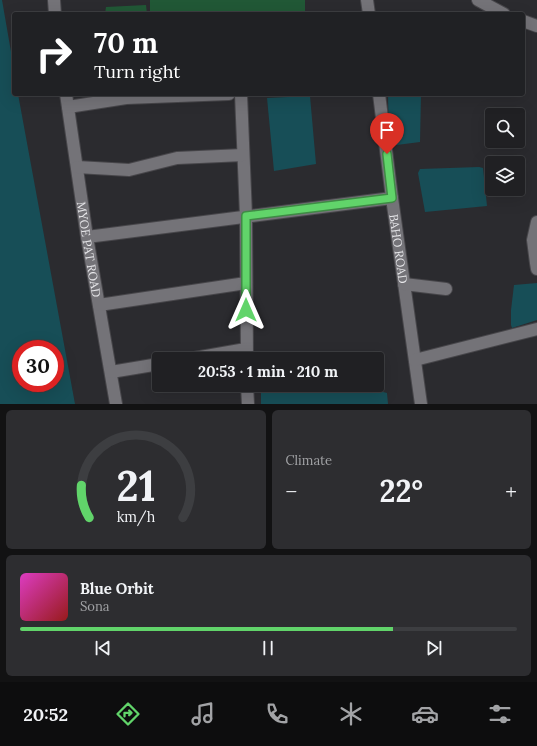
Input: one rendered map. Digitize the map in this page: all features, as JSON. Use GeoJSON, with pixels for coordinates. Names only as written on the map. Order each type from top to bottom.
{"type":"FeatureCollection","features":[{"type":"Feature","properties":{"kind":"street"},"geometry":{"type":"LineString","coordinates":[[54,0],[55,12]]}},
{"type":"Feature","properties":{"kind":"street"},"geometry":{"type":"LineString","coordinates":[[367,0],[369,12]]}},
{"type":"Feature","properties":{"kind":"street"},"geometry":{"type":"LineString","coordinates":[[478,0],[500,12]]}},
{"type":"Feature","properties":{"kind":"street"},"geometry":{"type":"LineString","coordinates":[[525,22],[537,26]]}},
{"type":"Feature","properties":{"kind":"street","name":"MYOE PAT ROAD"},"geometry":{"type":"LineString","coordinates":[[66,96],[87,237],[116,404]]}},
{"type":"Feature","properties":{"kind":"street"},"geometry":{"type":"LineString","coordinates":[[68,108],[126,98],[178,96]]}},
{"type":"Feature","properties":{"kind":"street"},"geometry":{"type":"LineString","coordinates":[[240,96],[246,216],[247,352]]}},
{"type":"Feature","properties":{"kind":"street","name":"BAHO ROAD"},"geometry":{"type":"LineString","coordinates":[[379,96],[421,404]]}},
{"type":"Feature","properties":{"kind":"street"},"geometry":{"type":"LineString","coordinates":[[77,167],[129,170],[177,158],[243,155]]}},
{"type":"Feature","properties":{"kind":"street"},"geometry":{"type":"LineString","coordinates":[[87,237],[392,198]]}},
{"type":"Feature","properties":{"kind":"street"},"geometry":{"type":"LineString","coordinates":[[537,222],[533,240],[537,268]]}},
{"type":"Feature","properties":{"kind":"street"},"geometry":{"type":"LineString","coordinates":[[99,305],[246,283]]}},
{"type":"Feature","properties":{"kind":"street"},"geometry":{"type":"LineString","coordinates":[[404,284],[446,289]]}},
{"type":"Feature","properties":{"kind":"street"},"geometry":{"type":"LineString","coordinates":[[415,360],[537,329]]}},
{"type":"Feature","properties":{"kind":"street"},"geometry":{"type":"LineString","coordinates":[[111,372],[152,365]]}},
{"type":"Feature","properties":{"kind":"street"},"geometry":{"type":"LineString","coordinates":[[247,392],[248,404]]}},
{"type":"Feature","properties":{"kind":"green space"},"geometry":{"type":"Polygon","coordinates":[[[150,0],[305,0],[305,12],[150,12],[150,0]]]}},
{"type":"Feature","properties":{"kind":"green space"},"geometry":{"type":"Polygon","coordinates":[[[146,5],[147,12],[105,12],[106,7],[146,5]]]}},
{"type":"Feature","properties":{"kind":"water"},"geometry":{"type":"Polygon","coordinates":[[[0,0],[2,0],[12,58],[12,96],[18,96],[63,340],[12,340],[12,392],[64,392],[64,344],[75,404],[0,404],[0,0]]]}},
{"type":"Feature","properties":{"kind":"water"},"geometry":{"type":"Polygon","coordinates":[[[310,96],[316,164],[274,171],[267,98],[310,96]]]}},
{"type":"Feature","properties":{"kind":"water"},"geometry":{"type":"Polygon","coordinates":[[[388,96],[421,96],[420,142],[389,146],[388,96]]]}},
{"type":"Feature","properties":{"kind":"water"},"geometry":{"type":"Polygon","coordinates":[[[483,168],[487,206],[425,212],[418,173],[420,169],[483,168]]]}},
{"type":"Feature","properties":{"kind":"water"},"geometry":{"type":"Polygon","coordinates":[[[537,283],[537,320],[512,328],[511,310],[514,285],[537,283]]]}},
{"type":"Feature","properties":{"kind":"water"},"geometry":{"type":"Polygon","coordinates":[[[261,392],[383,392],[387,393],[388,404],[261,404],[261,392]]]}},
{"type":"Feature","properties":{"kind":"route"},"geometry":{"type":"LineString","coordinates":[[246,310],[246,216],[392,198],[387,154]]}}]}
